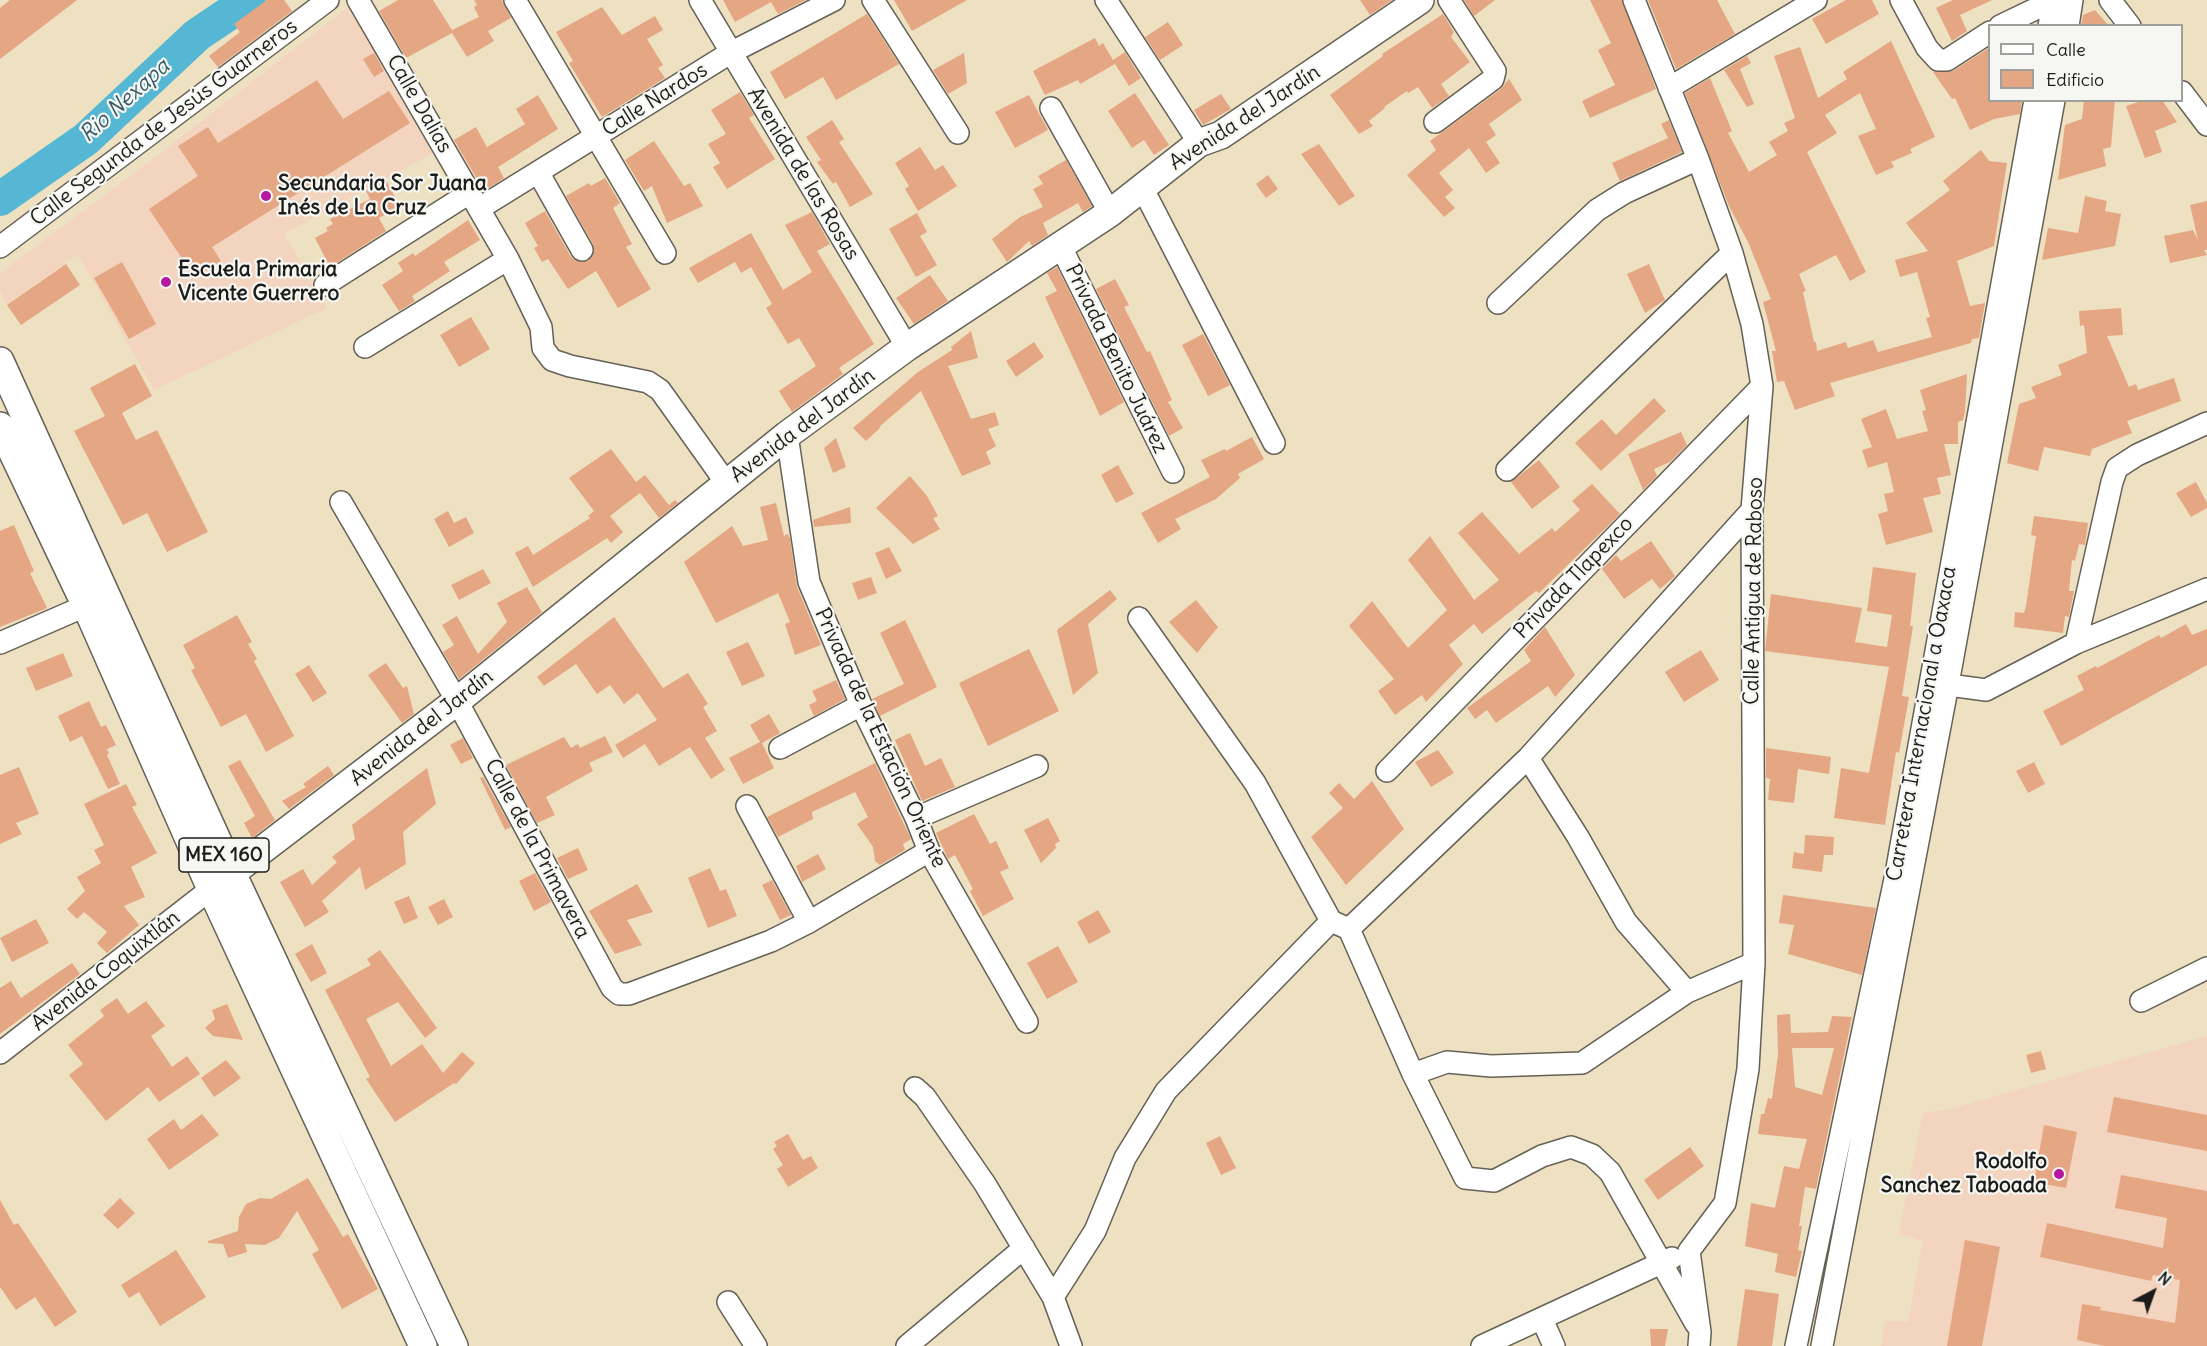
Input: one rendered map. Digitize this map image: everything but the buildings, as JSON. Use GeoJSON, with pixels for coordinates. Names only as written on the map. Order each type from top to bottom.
{"type":"FeatureCollection","features":[{"type":"Feature","properties":{"kind":"main road","name":"Avenida del Jardín"},"geometry":{"type":"LineString","coordinates":[[222,882],[457,701],[787,435],[907,347],[1110,213],[1199,143],[1221,135],[1406,4]]}},
{"type":"Feature","properties":{"kind":"main road","name":"MEX 160"},"geometry":{"type":"LineString","coordinates":[[0,361],[97,601],[222,882],[423,1346]]}},
{"type":"Feature","properties":{"kind":"main road","name":"MEX 160"},"geometry":{"type":"LineString","coordinates":[[0,426],[97,601]]}},
{"type":"Feature","properties":{"kind":"main road","name":"MEX 160"},"geometry":{"type":"LineString","coordinates":[[222,882],[454,1346]]}},
{"type":"Feature","properties":{"kind":"street","name":"Calle Segunda de Jesús Guarneros"},"geometry":{"type":"LineString","coordinates":[[0,247],[328,0]]}},
{"type":"Feature","properties":{"kind":"street","name":"Calle Dalias"},"geometry":{"type":"LineString","coordinates":[[358,0],[508,259],[541,327],[543,348],[552,360],[570,366],[648,382],[660,390],[727,484]]}},
{"type":"Feature","properties":{"kind":"street"},"geometry":{"type":"LineString","coordinates":[[515,0],[665,253]]}},
{"type":"Feature","properties":{"kind":"street","name":"Avenida de las Rosas"},"geometry":{"type":"LineString","coordinates":[[700,0],[907,347]]}},
{"type":"Feature","properties":{"kind":"street","name":"Calle Nardos"},"geometry":{"type":"LineString","coordinates":[[325,285],[475,200],[538,172],[730,53],[834,0]]}},
{"type":"Feature","properties":{"kind":"street"},"geometry":{"type":"LineString","coordinates":[[873,0],[958,133]]}},
{"type":"Feature","properties":{"kind":"street"},"geometry":{"type":"LineString","coordinates":[[1106,0],[1199,143]]}},
{"type":"Feature","properties":{"kind":"street"},"geometry":{"type":"LineString","coordinates":[[1435,122],[1493,79],[1495,71],[1449,0]]}},
{"type":"Feature","properties":{"kind":"street","name":"Calle Antigua de Raboso"},"geometry":{"type":"LineString","coordinates":[[1634,0],[1698,159],[1732,254],[1752,324],[1762,386],[1752,510],[1754,963],[1748,1069],[1725,1203],[1689,1251]]}},
{"type":"Feature","properties":{"kind":"street"},"geometry":{"type":"LineString","coordinates":[[1669,88],[1816,0]]}},
{"type":"Feature","properties":{"kind":"street"},"geometry":{"type":"LineString","coordinates":[[1901,0],[1927,48],[1938,60],[1947,60],[1988,33]]}},
{"type":"Feature","properties":{"kind":"street"},"geometry":{"type":"LineString","coordinates":[[2004,24],[2054,0]]}},
{"type":"Feature","properties":{"kind":"street"},"geometry":{"type":"LineString","coordinates":[[2049,24],[2054,0]]}},
{"type":"Feature","properties":{"kind":"street"},"geometry":{"type":"LineString","coordinates":[[2068,24],[2072,0]]}},
{"type":"Feature","properties":{"kind":"street"},"geometry":{"type":"LineString","coordinates":[[2110,0],[2128,24]]}},
{"type":"Feature","properties":{"kind":"street"},"geometry":{"type":"LineString","coordinates":[[2183,95],[2207,125]]}},
{"type":"Feature","properties":{"kind":"street","name":"Carretera Internacional a Oaxaca"},"geometry":{"type":"LineString","coordinates":[[1950,621],[2035,102]]}},
{"type":"Feature","properties":{"kind":"street","name":"Carretera Internacional a Oaxaca"},"geometry":{"type":"LineString","coordinates":[[1822,1346],[1938,683],[2054,102]]}},
{"type":"Feature","properties":{"kind":"street"},"geometry":{"type":"LineString","coordinates":[[1051,108],[1110,213]]}},
{"type":"Feature","properties":{"kind":"street"},"geometry":{"type":"LineString","coordinates":[[1498,303],[1597,210],[1624,194],[1698,159]]}},
{"type":"Feature","properties":{"kind":"street"},"geometry":{"type":"LineString","coordinates":[[538,172],[582,250]]}},
{"type":"Feature","properties":{"kind":"street"},"geometry":{"type":"LineString","coordinates":[[1143,189],[1274,443]]}},
{"type":"Feature","properties":{"kind":"street","name":"Privada Benito Juárez"},"geometry":{"type":"LineString","coordinates":[[1060,245],[1173,472]]}},
{"type":"Feature","properties":{"kind":"street"},"geometry":{"type":"LineString","coordinates":[[1507,470],[1732,254]]}},
{"type":"Feature","properties":{"kind":"street"},"geometry":{"type":"LineString","coordinates":[[365,347],[508,259]]}},
{"type":"Feature","properties":{"kind":"street","name":"Privada Tlapexco"},"geometry":{"type":"LineString","coordinates":[[1387,771],[1762,386]]}},
{"type":"Feature","properties":{"kind":"street"},"geometry":{"type":"LineString","coordinates":[[2076,643],[2117,468],[2154,447],[2207,423]]}},
{"type":"Feature","properties":{"kind":"street","name":"Privada de la Estación Oriente"},"geometry":{"type":"LineString","coordinates":[[787,435],[809,582],[861,705],[916,818],[929,851],[1027,1022]]}},
{"type":"Feature","properties":{"kind":"street","name":"Calle de la Primavera"},"geometry":{"type":"LineString","coordinates":[[340,502],[457,701],[612,988],[619,994],[629,994],[771,941],[809,922]]}},
{"type":"Feature","properties":{"kind":"street"},"geometry":{"type":"LineString","coordinates":[[1053,1297],[1095,1231],[1125,1158],[1166,1091],[1340,925],[1528,758],[1752,510]]}},
{"type":"Feature","properties":{"kind":"street"},"geometry":{"type":"LineString","coordinates":[[1938,683],[1986,690],[2076,643],[2207,589]]}},
{"type":"Feature","properties":{"kind":"street"},"geometry":{"type":"LineString","coordinates":[[0,643],[97,601]]}},
{"type":"Feature","properties":{"kind":"street"},"geometry":{"type":"LineString","coordinates":[[1139,618],[1255,783],[1340,925],[1464,1178],[1494,1181],[1542,1156],[1571,1147],[1592,1155],[1610,1172],[1700,1339]]}},
{"type":"Feature","properties":{"kind":"street","name":"Carretera Internacional a Oaxaca"},"geometry":{"type":"LineString","coordinates":[[1796,1346],[1894,879],[1938,683]]}},
{"type":"Feature","properties":{"kind":"street"},"geometry":{"type":"LineString","coordinates":[[780,748],[861,705]]}},
{"type":"Feature","properties":{"kind":"street"},"geometry":{"type":"LineString","coordinates":[[1528,758],[1578,837],[1626,922],[1687,992]]}},
{"type":"Feature","properties":{"kind":"street"},"geometry":{"type":"LineString","coordinates":[[916,818],[1037,766]]}},
{"type":"Feature","properties":{"kind":"street"},"geometry":{"type":"LineString","coordinates":[[747,806],[809,922],[929,851]]}},
{"type":"Feature","properties":{"kind":"street","name":"Avenida Coquixtlán"},"geometry":{"type":"LineString","coordinates":[[0,1053],[222,882]]}},
{"type":"Feature","properties":{"kind":"street"},"geometry":{"type":"LineString","coordinates":[[1413,1074],[1447,1062],[1491,1066],[1582,1063],[1687,992],[1754,963]]}},
{"type":"Feature","properties":{"kind":"street"},"geometry":{"type":"LineString","coordinates":[[2141,1001],[2207,968]]}},
{"type":"Feature","properties":{"kind":"street"},"geometry":{"type":"LineString","coordinates":[[915,1088],[925,1097],[985,1184],[1024,1248],[1053,1297],[1071,1346]]}},
{"type":"Feature","properties":{"kind":"street"},"geometry":{"type":"LineString","coordinates":[[907,1346],[1024,1248]]}},
{"type":"Feature","properties":{"kind":"street"},"geometry":{"type":"LineString","coordinates":[[1482,1346],[1689,1251],[1700,1339]]}},
{"type":"Feature","properties":{"kind":"street"},"geometry":{"type":"LineString","coordinates":[[728,1302],[756,1346]]}},
{"type":"Feature","properties":{"kind":"street"},"geometry":{"type":"LineString","coordinates":[[1542,1319],[1554,1346]]}},
{"type":"Feature","properties":{"kind":"shaded area","name":"Secundaria Sor Juana Inés de La Cruz"},"geometry":{"type":"Polygon","coordinates":[[[352,4],[437,151],[284,234],[327,308],[154,390],[78,254],[7,305],[0,291],[0,273],[153,159],[352,4]]]}},
{"type":"Feature","properties":{"kind":"shaded area","name":"Rodolfo Sanchez Taboada"},"geometry":{"type":"Polygon","coordinates":[[[2207,1036],[2207,1346],[1881,1346],[1885,1321],[1908,1322],[1923,1241],[1899,1234],[1923,1113],[1951,1109],[2207,1036]]]}},
{"type":"Feature","properties":{"kind":"waterway","name":"Rio Nexapa"},"geometry":{"type":"LineString","coordinates":[[0,199],[86,139],[197,35],[249,0]]}},
{"type":"Feature","properties":{"kind":"place","name":"Secundaria Sor Juana Inés de La Cruz"},"geometry":{"type":"Point","coordinates":[266,196]}},
{"type":"Feature","properties":{"kind":"place","name":"Escuela Primaria Vicente Guerrero"},"geometry":{"type":"Point","coordinates":[166,282]}},
{"type":"Feature","properties":{"kind":"place","name":"Rodolfo Sanchez Taboada"},"geometry":{"type":"Point","coordinates":[2059,1174]}}]}
